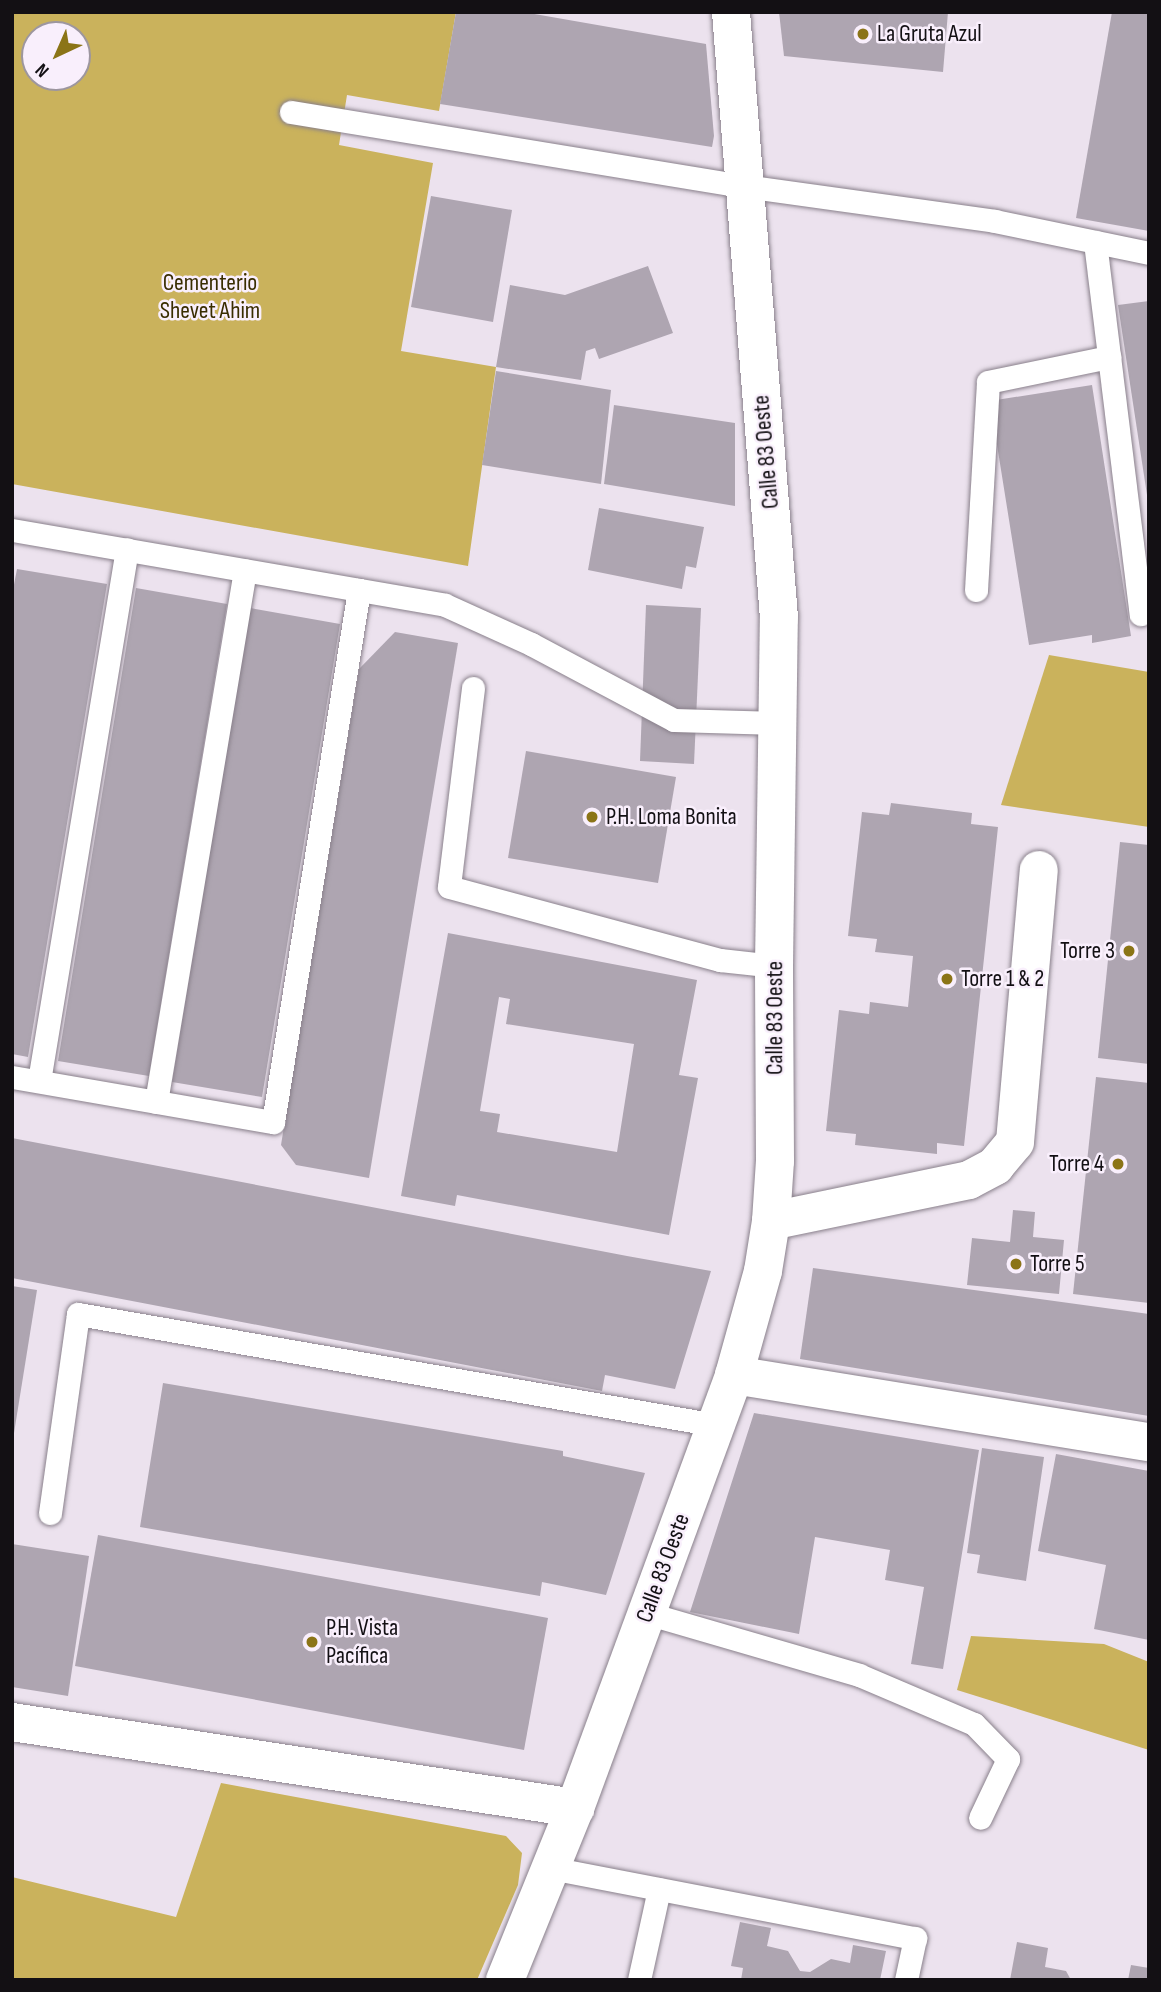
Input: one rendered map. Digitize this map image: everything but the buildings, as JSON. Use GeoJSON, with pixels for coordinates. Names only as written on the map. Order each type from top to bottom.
{"type":"FeatureCollection","features":[{"type":"Feature","properties":{"kind":"street","name":"Calle 83 Oeste"},"geometry":{"type":"LineString","coordinates":[[505,1980],[575,1808],[734,1375],[763,1271],[771,1221],[775,1161],[774,966],[779,618],[731,12]]}},
{"type":"Feature","properties":{"kind":"street"},"geometry":{"type":"LineString","coordinates":[[771,1221],[969,1180],[995,1166],[1015,1142],[1039,870]]}},
{"type":"Feature","properties":{"kind":"street"},"geometry":{"type":"LineString","coordinates":[[734,1375],[1149,1442]]}},
{"type":"Feature","properties":{"kind":"street"},"geometry":{"type":"LineString","coordinates":[[12,1723],[575,1808]]}},
{"type":"Feature","properties":{"kind":"lane"},"geometry":{"type":"LineString","coordinates":[[291,112],[744,186],[996,221],[1149,253]]}},
{"type":"Feature","properties":{"kind":"lane"},"geometry":{"type":"LineString","coordinates":[[1095,242],[1141,614]]}},
{"type":"Feature","properties":{"kind":"lane"},"geometry":{"type":"LineString","coordinates":[[976,590],[988,382],[1109,357]]}},
{"type":"Feature","properties":{"kind":"lane"},"geometry":{"type":"LineString","coordinates":[[12,530],[445,605],[531,644],[674,720],[778,723]]}},
{"type":"Feature","properties":{"kind":"lane"},"geometry":{"type":"LineString","coordinates":[[39,1081],[127,549]]}},
{"type":"Feature","properties":{"kind":"lane"},"geometry":{"type":"LineString","coordinates":[[156,1102],[245,570]]}},
{"type":"Feature","properties":{"kind":"lane"},"geometry":{"type":"LineString","coordinates":[[12,1077],[273,1122],[359,590]]}},
{"type":"Feature","properties":{"kind":"lane"},"geometry":{"type":"LineString","coordinates":[[473,688],[449,887],[720,960],[774,966]]}},
{"type":"Feature","properties":{"kind":"lane"},"geometry":{"type":"LineString","coordinates":[[50,1513],[78,1314],[716,1425]]}},
{"type":"Feature","properties":{"kind":"lane"},"geometry":{"type":"LineString","coordinates":[[646,1613],[859,1675],[974,1724],[1008,1759],[980,1818]]}},
{"type":"Feature","properties":{"kind":"lane"},"geometry":{"type":"LineString","coordinates":[[550,1868],[915,1938],[906,1980]]}},
{"type":"Feature","properties":{"kind":"lane"},"geometry":{"type":"LineString","coordinates":[[639,1980],[659,1889]]}},
{"type":"Feature","properties":{"kind":"green space","name":"Cementerio Shevet Ahim"},"geometry":{"type":"Polygon","coordinates":[[[12,12],[456,12],[439,111],[347,95],[339,145],[433,163],[401,351],[496,367],[468,566],[12,484],[12,12]]]}},
{"type":"Feature","properties":{"kind":"green space"},"geometry":{"type":"Polygon","coordinates":[[[1049,655],[1149,672],[1149,827],[1001,805],[1049,655]]]}},
{"type":"Feature","properties":{"kind":"green space"},"geometry":{"type":"Polygon","coordinates":[[[971,1636],[1104,1644],[1149,1662],[1149,1750],[957,1690],[971,1636]]]}},
{"type":"Feature","properties":{"kind":"green space"},"geometry":{"type":"Polygon","coordinates":[[[221,1783],[506,1836],[522,1853],[518,1885],[477,1980],[12,1980],[12,1877],[176,1917],[221,1783]]]}},
{"type":"Feature","properties":{"kind":"place","name":"La Gruta Azul"},"geometry":{"type":"Point","coordinates":[863,34]}},
{"type":"Feature","properties":{"kind":"place","name":"P.H. Loma Bonita"},"geometry":{"type":"Point","coordinates":[592,817]}},
{"type":"Feature","properties":{"kind":"place","name":"Torre 3"},"geometry":{"type":"Point","coordinates":[1129,951]}},
{"type":"Feature","properties":{"kind":"place","name":"Torre 1 & 2"},"geometry":{"type":"Point","coordinates":[947,979]}},
{"type":"Feature","properties":{"kind":"place","name":"Torre 4"},"geometry":{"type":"Point","coordinates":[1118,1164]}},
{"type":"Feature","properties":{"kind":"place","name":"Torre 5"},"geometry":{"type":"Point","coordinates":[1016,1264]}},
{"type":"Feature","properties":{"kind":"place","name":"P.H. Vista Pacífica"},"geometry":{"type":"Point","coordinates":[312,1642]}}]}
